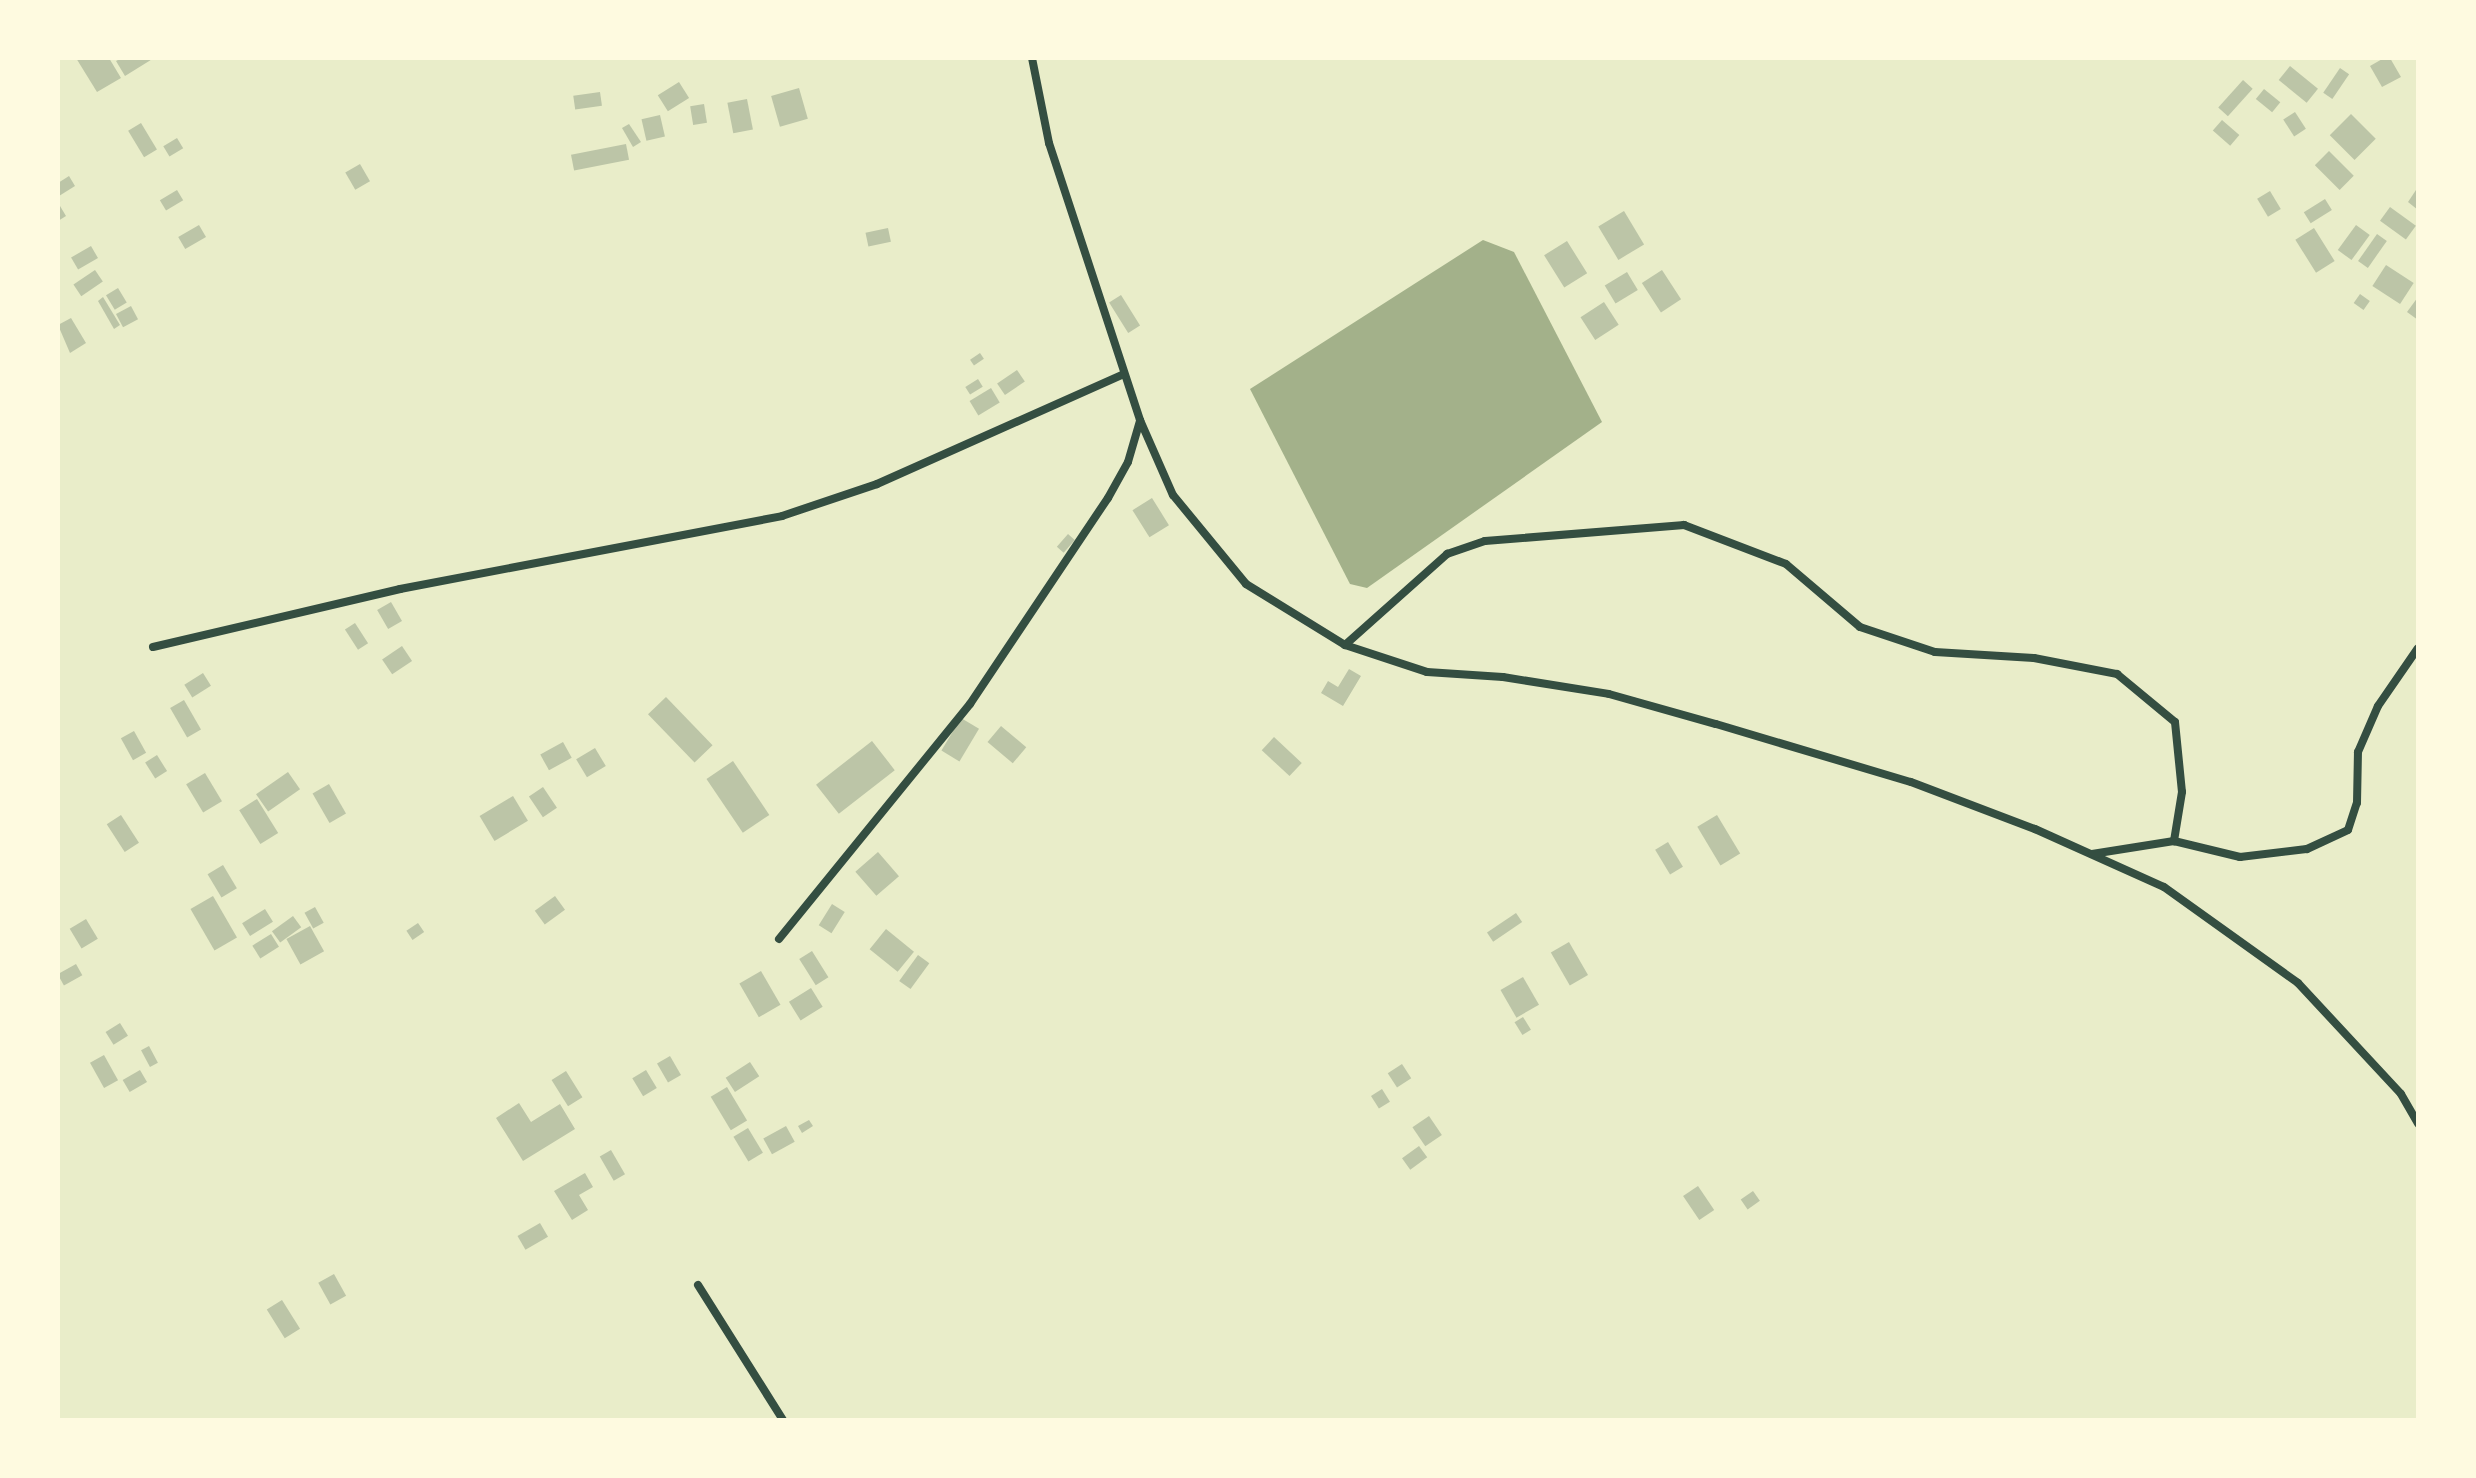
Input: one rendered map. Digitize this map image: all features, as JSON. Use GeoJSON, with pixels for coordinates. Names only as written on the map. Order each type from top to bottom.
{"type":"FeatureCollection","features":[{"type":"Feature","properties":{"kind":"street"},"geometry":{"type":"LineString","coordinates":[[1032,58],[1049,143],[1140,420],[1173,495],[1246,584],[1345,645],[1427,672],[1503,677],[1640,702],[1911,782],[2164,887],[2298,983],[2401,1094],[2418,1124]]}},
{"type":"Feature","properties":{"kind":"street"},"geometry":{"type":"LineString","coordinates":[[153,647],[400,589],[782,516],[890,478],[1124,374]]}},
{"type":"Feature","properties":{"kind":"street"},"geometry":{"type":"LineString","coordinates":[[779,939],[970,704],[1108,498],[1128,462],[1140,420]]}},
{"type":"Feature","properties":{"kind":"street"},"geometry":{"type":"LineString","coordinates":[[1345,645],[1447,554],[1485,541],[1684,525],[1786,564],[1860,627],[1935,652],[2034,658],[2117,674],[2175,722],[2182,792],[2174,841]]}},
{"type":"Feature","properties":{"kind":"street"},"geometry":{"type":"LineString","coordinates":[[2090,854],[2174,841],[2240,857],[2307,849],[2348,830],[2357,803],[2358,752],[2378,706],[2418,648]]}},
{"type":"Feature","properties":{"kind":"street"},"geometry":{"type":"LineString","coordinates":[[698,1285],[783,1420]]}},
{"type":"Feature","properties":{"kind":"shaded area"},"geometry":{"type":"Polygon","coordinates":[[[1483,240],[1514,252],[1602,422],[1367,588],[1350,584],[1250,389],[1483,240]]]}},
{"type":"Feature","properties":{"kind":"building"},"geometry":{"type":"Polygon","coordinates":[[[76,58],[109,58],[121,78],[97,92],[76,58]]]}},
{"type":"Feature","properties":{"kind":"building"},"geometry":{"type":"Polygon","coordinates":[[[122,58],[154,58],[125,76],[116,61],[122,58]]]}},
{"type":"Feature","properties":{"kind":"building"},"geometry":{"type":"Polygon","coordinates":[[[2390,58],[2401,77],[2382,87],[2370,66],[2390,58]]]}},
{"type":"Feature","properties":{"kind":"building"},"geometry":{"type":"Polygon","coordinates":[[[2290,66],[2318,89],[2307,103],[2279,80],[2290,66]]]}},
{"type":"Feature","properties":{"kind":"building"},"geometry":{"type":"Polygon","coordinates":[[[2340,68],[2349,74],[2332,99],[2323,93],[2340,68]]]}},
{"type":"Feature","properties":{"kind":"building"},"geometry":{"type":"Polygon","coordinates":[[[2243,80],[2253,89],[2228,116],[2218,107],[2243,80]]]}},
{"type":"Feature","properties":{"kind":"building"},"geometry":{"type":"Polygon","coordinates":[[[679,82],[689,98],[668,111],[658,95],[679,82]]]}},
{"type":"Feature","properties":{"kind":"building"},"geometry":{"type":"Polygon","coordinates":[[[799,88],[808,119],[780,127],[771,96],[799,88]]]}},
{"type":"Feature","properties":{"kind":"building"},"geometry":{"type":"Polygon","coordinates":[[[2264,89],[2280,102],[2272,112],[2256,99],[2264,89]]]}},
{"type":"Feature","properties":{"kind":"building"},"geometry":{"type":"Polygon","coordinates":[[[600,92],[602,106],[575,110],[573,96],[600,92]]]}},
{"type":"Feature","properties":{"kind":"building"},"geometry":{"type":"Polygon","coordinates":[[[747,99],[753,129],[733,133],[727,103],[747,99]]]}},
{"type":"Feature","properties":{"kind":"building"},"geometry":{"type":"Polygon","coordinates":[[[704,104],[707,123],[693,125],[690,106],[704,104]]]}},
{"type":"Feature","properties":{"kind":"building"},"geometry":{"type":"Polygon","coordinates":[[[2295,112],[2306,129],[2294,136],[2283,120],[2295,112]]]}},
{"type":"Feature","properties":{"kind":"building"},"geometry":{"type":"Polygon","coordinates":[[[2351,114],[2376,139],[2355,160],[2330,135],[2351,114]]]}},
{"type":"Feature","properties":{"kind":"building"},"geometry":{"type":"Polygon","coordinates":[[[660,115],[665,136],[646,141],[641,119],[660,115]]]}},
{"type":"Feature","properties":{"kind":"building"},"geometry":{"type":"Polygon","coordinates":[[[2222,120],[2239,135],[2230,146],[2213,131],[2222,120]]]}},
{"type":"Feature","properties":{"kind":"building"},"geometry":{"type":"Polygon","coordinates":[[[141,123],[157,150],[144,157],[128,131],[141,123]]]}},
{"type":"Feature","properties":{"kind":"building"},"geometry":{"type":"Polygon","coordinates":[[[629,124],[641,142],[633,147],[622,128],[629,124]]]}},
{"type":"Feature","properties":{"kind":"building"},"geometry":{"type":"Polygon","coordinates":[[[177,138],[183,148],[169,157],[163,146],[177,138]]]}},
{"type":"Feature","properties":{"kind":"building"},"geometry":{"type":"Polygon","coordinates":[[[626,144],[629,160],[574,170],[571,155],[626,144]]]}},
{"type":"Feature","properties":{"kind":"building"},"geometry":{"type":"Polygon","coordinates":[[[2329,151],[2354,176],[2340,190],[2315,165],[2329,151]]]}},
{"type":"Feature","properties":{"kind":"building"},"geometry":{"type":"Polygon","coordinates":[[[360,164],[370,181],[355,190],[345,172],[360,164]]]}},
{"type":"Feature","properties":{"kind":"building"},"geometry":{"type":"Polygon","coordinates":[[[69,176],[75,186],[59,196],[58,183],[69,176]]]}},
{"type":"Feature","properties":{"kind":"building"},"geometry":{"type":"Polygon","coordinates":[[[2418,187],[2418,210],[2408,202],[2418,187]]]}},
{"type":"Feature","properties":{"kind":"building"},"geometry":{"type":"Polygon","coordinates":[[[177,190],[183,200],[166,211],[160,200],[177,190]]]}},
{"type":"Feature","properties":{"kind":"building"},"geometry":{"type":"Polygon","coordinates":[[[2270,191],[2281,209],[2268,217],[2257,199],[2270,191]]]}},
{"type":"Feature","properties":{"kind":"building"},"geometry":{"type":"Polygon","coordinates":[[[2325,199],[2332,210],[2311,223],[2304,212],[2325,199]]]}},
{"type":"Feature","properties":{"kind":"building"},"geometry":{"type":"Polygon","coordinates":[[[58,207],[66,216],[58,221],[58,207]]]}},
{"type":"Feature","properties":{"kind":"building"},"geometry":{"type":"Polygon","coordinates":[[[2390,207],[2416,226],[2406,240],[2380,221],[2390,207]]]}},
{"type":"Feature","properties":{"kind":"building"},"geometry":{"type":"Polygon","coordinates":[[[1624,211],[1644,244],[1618,260],[1598,226],[1624,211]]]}},
{"type":"Feature","properties":{"kind":"building"},"geometry":{"type":"Polygon","coordinates":[[[199,225],[206,237],[185,249],[178,237],[199,225]]]}},
{"type":"Feature","properties":{"kind":"building"},"geometry":{"type":"Polygon","coordinates":[[[2356,225],[2370,235],[2352,260],[2338,250],[2356,225]]]}},
{"type":"Feature","properties":{"kind":"building"},"geometry":{"type":"Polygon","coordinates":[[[888,228],[891,242],[868,246],[866,233],[888,228]]]}},
{"type":"Feature","properties":{"kind":"building"},"geometry":{"type":"Polygon","coordinates":[[[2314,228],[2335,261],[2316,273],[2295,240],[2314,228]]]}},
{"type":"Feature","properties":{"kind":"building"},"geometry":{"type":"Polygon","coordinates":[[[2377,234],[2387,241],[2368,268],[2358,261],[2377,234]]]}},
{"type":"Feature","properties":{"kind":"building"},"geometry":{"type":"Polygon","coordinates":[[[1567,241],[1587,273],[1564,288],[1544,255],[1567,241]]]}},
{"type":"Feature","properties":{"kind":"building"},"geometry":{"type":"Polygon","coordinates":[[[91,246],[98,258],[78,270],[71,258],[91,246]]]}},
{"type":"Feature","properties":{"kind":"building"},"geometry":{"type":"Polygon","coordinates":[[[2386,265],[2414,283],[2400,304],[2372,286],[2386,265]]]}},
{"type":"Feature","properties":{"kind":"building"},"geometry":{"type":"Polygon","coordinates":[[[95,270],[103,282],[81,296],[73,285],[95,270]]]}},
{"type":"Feature","properties":{"kind":"building"},"geometry":{"type":"Polygon","coordinates":[[[1662,270],[1681,299],[1661,312],[1642,283],[1662,270]]]}},
{"type":"Feature","properties":{"kind":"building"},"geometry":{"type":"Polygon","coordinates":[[[1627,272],[1638,290],[1616,303],[1605,285],[1627,272]]]}},
{"type":"Feature","properties":{"kind":"building"},"geometry":{"type":"Polygon","coordinates":[[[118,288],[127,303],[115,310],[106,295],[118,288]]]}},
{"type":"Feature","properties":{"kind":"building"},"geometry":{"type":"Polygon","coordinates":[[[2360,294],[2370,301],[2364,310],[2354,303],[2360,294]]]}},
{"type":"Feature","properties":{"kind":"building"},"geometry":{"type":"Polygon","coordinates":[[[1121,295],[1140,326],[1128,333],[1109,302],[1121,295]]]}},
{"type":"Feature","properties":{"kind":"building"},"geometry":{"type":"Polygon","coordinates":[[[103,297],[120,325],[114,329],[98,301],[103,297]]]}},
{"type":"Feature","properties":{"kind":"building"},"geometry":{"type":"Polygon","coordinates":[[[2418,297],[2418,320],[2407,312],[2418,297]]]}},
{"type":"Feature","properties":{"kind":"building"},"geometry":{"type":"Polygon","coordinates":[[[1604,302],[1619,325],[1595,340],[1581,317],[1604,302]]]}},
{"type":"Feature","properties":{"kind":"building"},"geometry":{"type":"Polygon","coordinates":[[[131,306],[138,319],[123,327],[116,314],[131,306]]]}},
{"type":"Feature","properties":{"kind":"building"},"geometry":{"type":"Polygon","coordinates":[[[71,318],[86,343],[70,353],[58,325],[71,318]]]}},
{"type":"Feature","properties":{"kind":"building"},"geometry":{"type":"Polygon","coordinates":[[[980,353],[984,359],[974,366],[970,360],[980,353]]]}},
{"type":"Feature","properties":{"kind":"building"},"geometry":{"type":"Polygon","coordinates":[[[1017,370],[1025,382],[1005,395],[997,383],[1017,370]]]}},
{"type":"Feature","properties":{"kind":"building"},"geometry":{"type":"Polygon","coordinates":[[[978,379],[983,387],[970,395],[965,387],[978,379]]]}},
{"type":"Feature","properties":{"kind":"building"},"geometry":{"type":"Polygon","coordinates":[[[991,388],[1000,403],[978,415],[970,401],[991,388]]]}},
{"type":"Feature","properties":{"kind":"building"},"geometry":{"type":"Polygon","coordinates":[[[1152,498],[1169,525],[1149,537],[1132,510],[1152,498]]]}},
{"type":"Feature","properties":{"kind":"building"},"geometry":{"type":"Polygon","coordinates":[[[1068,534],[1075,540],[1064,553],[1057,547],[1068,534]]]}},
{"type":"Feature","properties":{"kind":"building"},"geometry":{"type":"Polygon","coordinates":[[[391,602],[402,621],[388,629],[377,610],[391,602]]]}},
{"type":"Feature","properties":{"kind":"building"},"geometry":{"type":"Polygon","coordinates":[[[355,623],[368,643],[358,650],[345,630],[355,623]]]}},
{"type":"Feature","properties":{"kind":"building"},"geometry":{"type":"Polygon","coordinates":[[[402,646],[412,661],[392,674],[382,659],[402,646]]]}},
{"type":"Feature","properties":{"kind":"building"},"geometry":{"type":"Polygon","coordinates":[[[1349,669],[1361,676],[1343,706],[1321,693],[1328,681],[1338,687],[1349,669]]]}},
{"type":"Feature","properties":{"kind":"building"},"geometry":{"type":"Polygon","coordinates":[[[203,673],[211,686],[192,697],[184,685],[203,673]]]}},
{"type":"Feature","properties":{"kind":"building"},"geometry":{"type":"Polygon","coordinates":[[[666,697],[713,745],[695,763],[648,714],[666,697]]]}},
{"type":"Feature","properties":{"kind":"building"},"geometry":{"type":"Polygon","coordinates":[[[184,700],[201,729],[187,737],[170,708],[184,700]]]}},
{"type":"Feature","properties":{"kind":"building"},"geometry":{"type":"Polygon","coordinates":[[[961,718],[979,729],[959,761],[941,751],[961,718]]]}},
{"type":"Feature","properties":{"kind":"building"},"geometry":{"type":"Polygon","coordinates":[[[1001,726],[1026,747],[1013,763],[988,742],[1001,726]]]}},
{"type":"Feature","properties":{"kind":"building"},"geometry":{"type":"Polygon","coordinates":[[[134,731],[146,753],[133,760],[121,738],[134,731]]]}},
{"type":"Feature","properties":{"kind":"building"},"geometry":{"type":"Polygon","coordinates":[[[1274,737],[1302,763],[1290,776],[1262,750],[1274,737]]]}},
{"type":"Feature","properties":{"kind":"building"},"geometry":{"type":"Polygon","coordinates":[[[872,741],[895,770],[839,814],[816,785],[872,741]]]}},
{"type":"Feature","properties":{"kind":"building"},"geometry":{"type":"Polygon","coordinates":[[[563,742],[572,758],[549,770],[540,755],[563,742]]]}},
{"type":"Feature","properties":{"kind":"building"},"geometry":{"type":"Polygon","coordinates":[[[595,748],[606,766],[587,777],[576,759],[595,748]]]}},
{"type":"Feature","properties":{"kind":"building"},"geometry":{"type":"Polygon","coordinates":[[[157,755],[167,771],[155,779],[145,762],[157,755]]]}},
{"type":"Feature","properties":{"kind":"building"},"geometry":{"type":"Polygon","coordinates":[[[733,761],[769,815],[743,833],[706,779],[733,761]]]}},
{"type":"Feature","properties":{"kind":"building"},"geometry":{"type":"Polygon","coordinates":[[[288,772],[300,789],[268,812],[256,794],[288,772]]]}},
{"type":"Feature","properties":{"kind":"building"},"geometry":{"type":"Polygon","coordinates":[[[205,773],[222,801],[203,813],[186,784],[205,773]]]}},
{"type":"Feature","properties":{"kind":"building"},"geometry":{"type":"Polygon","coordinates":[[[329,784],[346,813],[330,823],[313,794],[329,784]]]}},
{"type":"Feature","properties":{"kind":"building"},"geometry":{"type":"Polygon","coordinates":[[[543,787],[557,808],[543,817],[529,797],[543,787]]]}},
{"type":"Feature","properties":{"kind":"building"},"geometry":{"type":"Polygon","coordinates":[[[513,796],[528,821],[495,841],[480,816],[513,796]]]}},
{"type":"Feature","properties":{"kind":"building"},"geometry":{"type":"Polygon","coordinates":[[[257,799],[278,833],[260,844],[239,810],[257,799]]]}},
{"type":"Feature","properties":{"kind":"building"},"geometry":{"type":"Polygon","coordinates":[[[121,815],[139,843],[125,852],[107,824],[121,815]]]}},
{"type":"Feature","properties":{"kind":"building"},"geometry":{"type":"Polygon","coordinates":[[[1717,815],[1740,854],[1720,865],[1697,827],[1717,815]]]}},
{"type":"Feature","properties":{"kind":"building"},"geometry":{"type":"Polygon","coordinates":[[[1668,842],[1683,867],[1670,875],[1655,850],[1668,842]]]}},
{"type":"Feature","properties":{"kind":"building"},"geometry":{"type":"Polygon","coordinates":[[[878,852],[899,876],[876,896],[855,872],[878,852]]]}},
{"type":"Feature","properties":{"kind":"building"},"geometry":{"type":"Polygon","coordinates":[[[223,865],[237,888],[221,897],[208,874],[223,865]]]}},
{"type":"Feature","properties":{"kind":"building"},"geometry":{"type":"Polygon","coordinates":[[[213,896],[237,938],[214,951],[190,909],[213,896]]]}},
{"type":"Feature","properties":{"kind":"building"},"geometry":{"type":"Polygon","coordinates":[[[555,896],[565,910],[545,924],[535,911],[555,896]]]}},
{"type":"Feature","properties":{"kind":"building"},"geometry":{"type":"Polygon","coordinates":[[[832,904],[845,912],[831,933],[819,925],[832,904]]]}},
{"type":"Feature","properties":{"kind":"building"},"geometry":{"type":"Polygon","coordinates":[[[315,907],[324,923],[313,929],[305,913],[315,907]]]}},
{"type":"Feature","properties":{"kind":"building"},"geometry":{"type":"Polygon","coordinates":[[[265,909],[273,922],[250,936],[242,923],[265,909]]]}},
{"type":"Feature","properties":{"kind":"building"},"geometry":{"type":"Polygon","coordinates":[[[1516,913],[1522,922],[1493,942],[1487,933],[1516,913]]]}},
{"type":"Feature","properties":{"kind":"building"},"geometry":{"type":"Polygon","coordinates":[[[293,916],[301,927],[280,943],[272,931],[293,916]]]}},
{"type":"Feature","properties":{"kind":"building"},"geometry":{"type":"Polygon","coordinates":[[[86,919],[98,939],[82,949],[70,929],[86,919]]]}},
{"type":"Feature","properties":{"kind":"building"},"geometry":{"type":"Polygon","coordinates":[[[418,923],[424,932],[413,940],[406,931],[418,923]]]}},
{"type":"Feature","properties":{"kind":"building"},"geometry":{"type":"Polygon","coordinates":[[[310,926],[324,951],[300,964],[286,939],[310,926]]]}},
{"type":"Feature","properties":{"kind":"building"},"geometry":{"type":"Polygon","coordinates":[[[886,929],[914,952],[898,972],[870,949],[886,929]]]}},
{"type":"Feature","properties":{"kind":"building"},"geometry":{"type":"Polygon","coordinates":[[[271,934],[279,947],[260,958],[252,946],[271,934]]]}},
{"type":"Feature","properties":{"kind":"building"},"geometry":{"type":"Polygon","coordinates":[[[1569,942],[1588,975],[1570,985],[1551,952],[1569,942]]]}},
{"type":"Feature","properties":{"kind":"building"},"geometry":{"type":"Polygon","coordinates":[[[812,951],[828,977],[816,985],[799,959],[812,951]]]}},
{"type":"Feature","properties":{"kind":"building"},"geometry":{"type":"Polygon","coordinates":[[[918,955],[929,963],[911,989],[899,981],[918,955]]]}},
{"type":"Feature","properties":{"kind":"building"},"geometry":{"type":"Polygon","coordinates":[[[76,964],[82,975],[64,986],[58,974],[76,964]]]}},
{"type":"Feature","properties":{"kind":"building"},"geometry":{"type":"Polygon","coordinates":[[[761,971],[781,1005],[759,1017],[739,984],[761,971]]]}},
{"type":"Feature","properties":{"kind":"building"},"geometry":{"type":"Polygon","coordinates":[[[1523,977],[1539,1005],[1516,1018],[1500,990],[1523,977]]]}},
{"type":"Feature","properties":{"kind":"building"},"geometry":{"type":"Polygon","coordinates":[[[811,988],[823,1007],[801,1020],[789,1002],[811,988]]]}},
{"type":"Feature","properties":{"kind":"building"},"geometry":{"type":"Polygon","coordinates":[[[1523,1017],[1531,1030],[1522,1035],[1515,1022],[1523,1017]]]}},
{"type":"Feature","properties":{"kind":"building"},"geometry":{"type":"Polygon","coordinates":[[[120,1023],[128,1036],[114,1045],[106,1032],[120,1023]]]}},
{"type":"Feature","properties":{"kind":"building"},"geometry":{"type":"Polygon","coordinates":[[[149,1046],[158,1063],[150,1067],[141,1050],[149,1046]]]}},
{"type":"Feature","properties":{"kind":"building"},"geometry":{"type":"Polygon","coordinates":[[[104,1055],[118,1080],[104,1088],[90,1063],[104,1055]]]}},
{"type":"Feature","properties":{"kind":"building"},"geometry":{"type":"Polygon","coordinates":[[[670,1056],[681,1075],[668,1083],[657,1064],[670,1056]]]}},
{"type":"Feature","properties":{"kind":"building"},"geometry":{"type":"Polygon","coordinates":[[[750,1062],[759,1076],[735,1092],[726,1078],[750,1062]]]}},
{"type":"Feature","properties":{"kind":"building"},"geometry":{"type":"Polygon","coordinates":[[[1402,1064],[1411,1078],[1397,1088],[1388,1073],[1402,1064]]]}},
{"type":"Feature","properties":{"kind":"building"},"geometry":{"type":"Polygon","coordinates":[[[140,1070],[147,1082],[130,1092],[123,1080],[140,1070]]]}},
{"type":"Feature","properties":{"kind":"building"},"geometry":{"type":"Polygon","coordinates":[[[646,1070],[657,1088],[643,1096],[632,1078],[646,1070]]]}},
{"type":"Feature","properties":{"kind":"building"},"geometry":{"type":"Polygon","coordinates":[[[566,1071],[582,1097],[568,1106],[552,1080],[566,1071]]]}},
{"type":"Feature","properties":{"kind":"building"},"geometry":{"type":"Polygon","coordinates":[[[727,1087],[747,1120],[731,1130],[711,1097],[727,1087]]]}},
{"type":"Feature","properties":{"kind":"building"},"geometry":{"type":"Polygon","coordinates":[[[1382,1089],[1390,1102],[1379,1109],[1371,1096],[1382,1089]]]}},
{"type":"Feature","properties":{"kind":"building"},"geometry":{"type":"Polygon","coordinates":[[[519,1103],[531,1122],[560,1104],[575,1129],[523,1161],[496,1118],[519,1103]]]}},
{"type":"Feature","properties":{"kind":"building"},"geometry":{"type":"Polygon","coordinates":[[[1429,1116],[1442,1135],[1425,1146],[1412,1127],[1429,1116]]]}},
{"type":"Feature","properties":{"kind":"building"},"geometry":{"type":"Polygon","coordinates":[[[809,1120],[813,1126],[802,1133],[798,1126],[809,1120]]]}},
{"type":"Feature","properties":{"kind":"building"},"geometry":{"type":"Polygon","coordinates":[[[786,1126],[795,1142],[772,1154],[763,1139],[786,1126]]]}},
{"type":"Feature","properties":{"kind":"building"},"geometry":{"type":"Polygon","coordinates":[[[748,1128],[763,1153],[748,1162],[733,1137],[748,1128]]]}},
{"type":"Feature","properties":{"kind":"building"},"geometry":{"type":"Polygon","coordinates":[[[1419,1146],[1427,1157],[1410,1170],[1402,1158],[1419,1146]]]}},
{"type":"Feature","properties":{"kind":"building"},"geometry":{"type":"Polygon","coordinates":[[[611,1150],[625,1174],[614,1181],[600,1156],[611,1150]]]}},
{"type":"Feature","properties":{"kind":"building"},"geometry":{"type":"Polygon","coordinates":[[[585,1173],[593,1187],[579,1195],[588,1210],[572,1220],[554,1191],[585,1173]]]}},
{"type":"Feature","properties":{"kind":"building"},"geometry":{"type":"Polygon","coordinates":[[[1698,1186],[1714,1210],[1699,1220],[1683,1196],[1698,1186]]]}},
{"type":"Feature","properties":{"kind":"building"},"geometry":{"type":"Polygon","coordinates":[[[1753,1191],[1760,1201],[1748,1209],[1741,1200],[1753,1191]]]}},
{"type":"Feature","properties":{"kind":"building"},"geometry":{"type":"Polygon","coordinates":[[[540,1223],[548,1237],[525,1250],[517,1236],[540,1223]]]}},
{"type":"Feature","properties":{"kind":"building"},"geometry":{"type":"Polygon","coordinates":[[[334,1274],[346,1296],[330,1305],[318,1283],[334,1274]]]}},
{"type":"Feature","properties":{"kind":"building"},"geometry":{"type":"Polygon","coordinates":[[[282,1300],[300,1329],[285,1338],[267,1310],[282,1300]]]}}]}
